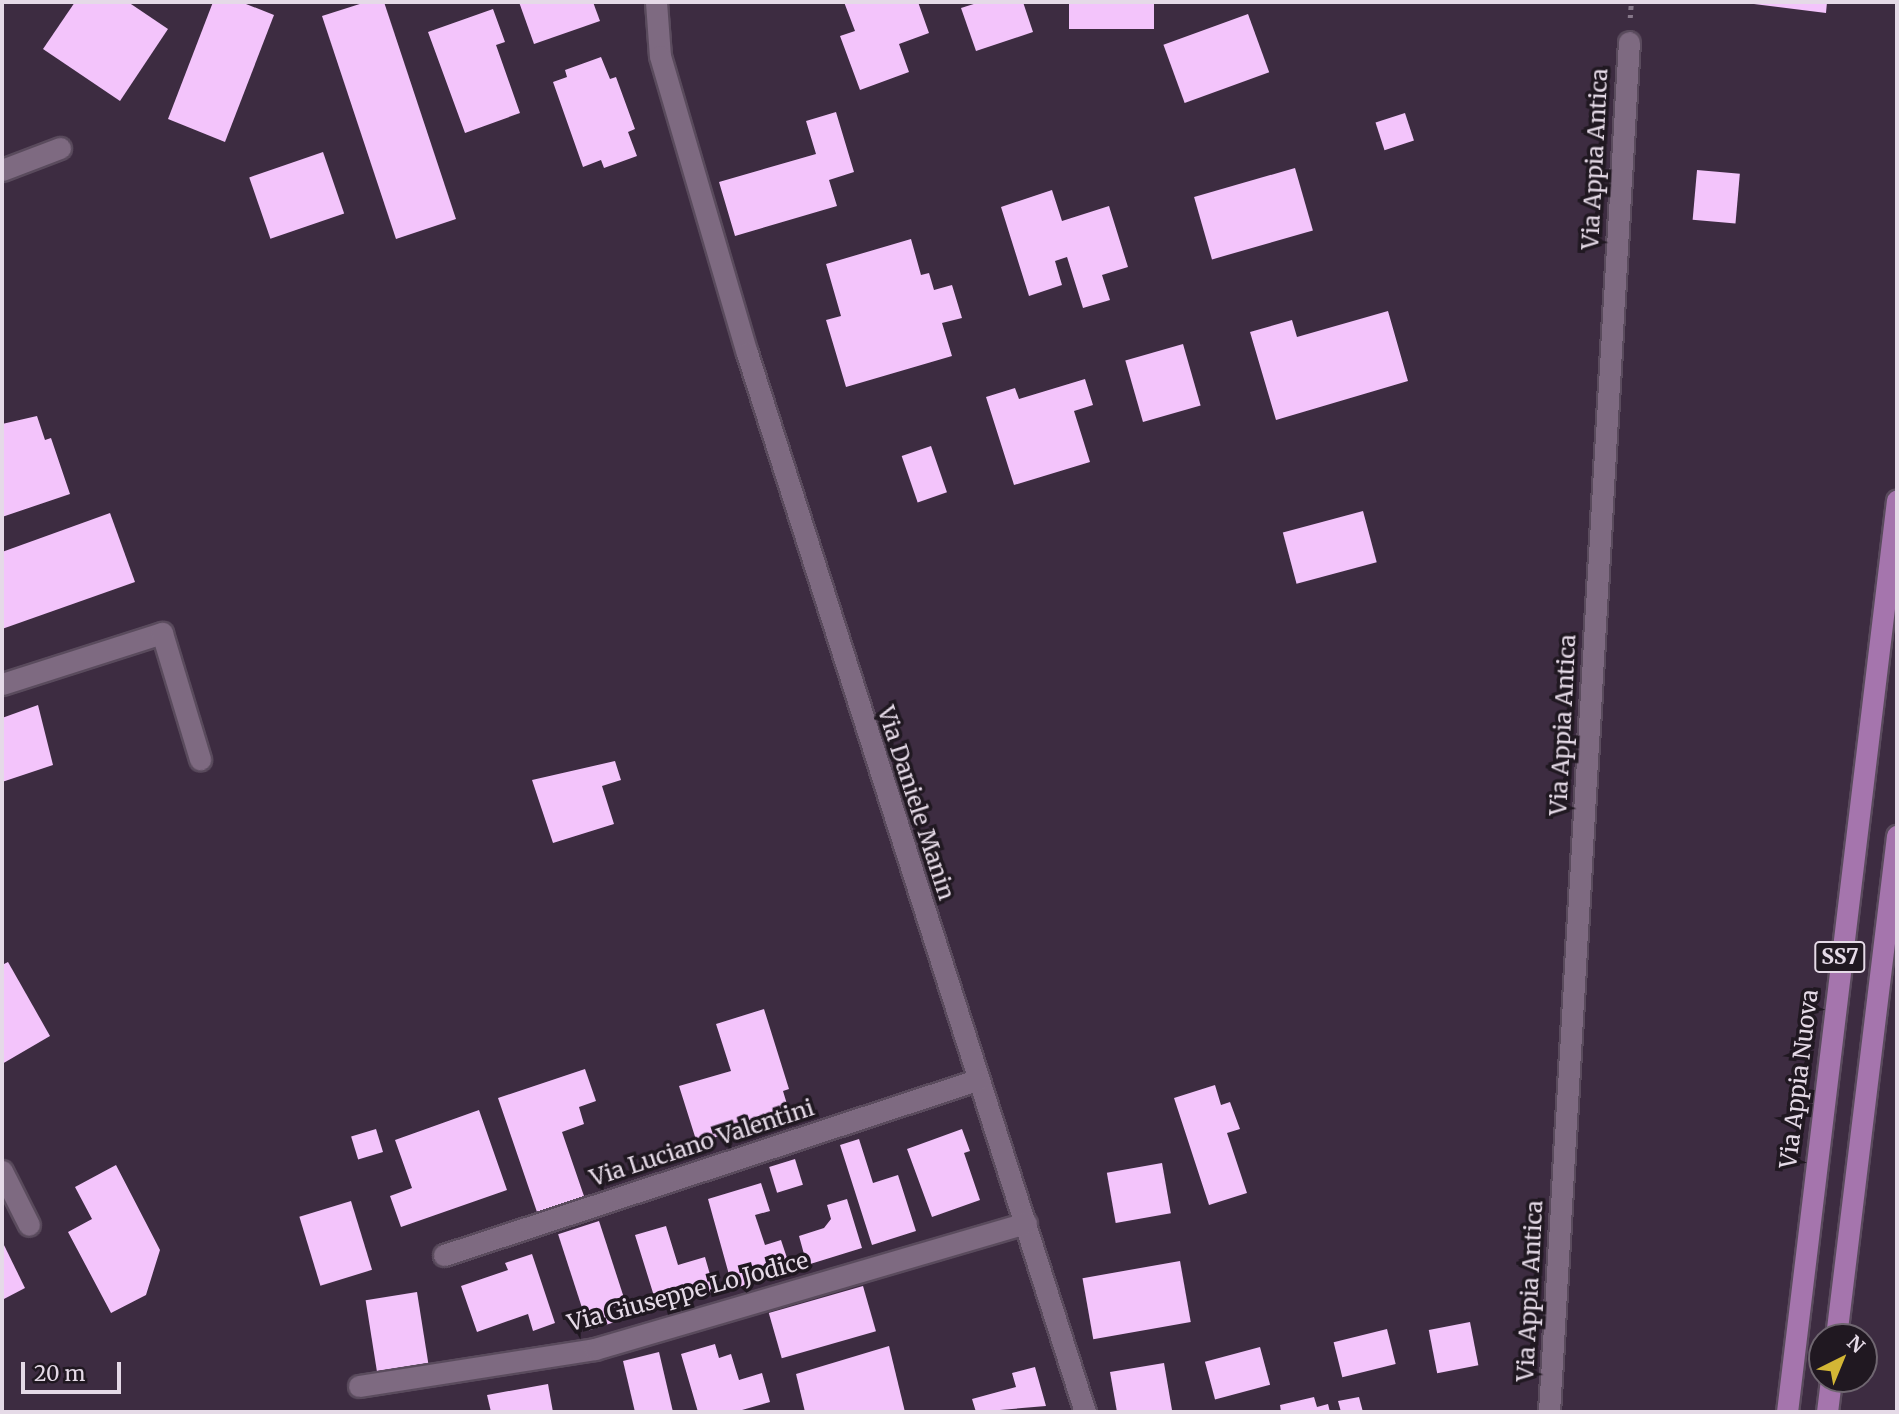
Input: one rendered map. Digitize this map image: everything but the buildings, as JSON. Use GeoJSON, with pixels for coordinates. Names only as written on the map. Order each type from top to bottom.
{"type":"FeatureCollection","features":[{"type":"Feature","properties":{"kind":"main road","name":"Via Appia Nuova"},"geometry":{"type":"LineString","coordinates":[[1787,1412],[1897,501]]}},
{"type":"Feature","properties":{"kind":"main road","name":"SS7"},"geometry":{"type":"LineString","coordinates":[[1838,1323],[1897,836]]}},
{"type":"Feature","properties":{"kind":"main road"},"geometry":{"type":"LineString","coordinates":[[1826,1412],[1829,1393]]}},
{"type":"Feature","properties":{"kind":"street","name":"Via Daniele Manin"},"geometry":{"type":"LineString","coordinates":[[656,2],[660,56],[705,208],[977,1080],[1026,1223],[1085,1412]]}},
{"type":"Feature","properties":{"kind":"street","name":"Via Appia Antica"},"geometry":{"type":"LineString","coordinates":[[1549,1412],[1629,42]]}},
{"type":"Feature","properties":{"kind":"street"},"geometry":{"type":"LineString","coordinates":[[2,170],[60,148]]}},
{"type":"Feature","properties":{"kind":"street"},"geometry":{"type":"LineString","coordinates":[[2,684],[162,634],[200,759]]}},
{"type":"Feature","properties":{"kind":"street","name":"Via Luciano Valentini"},"geometry":{"type":"LineString","coordinates":[[444,1255],[977,1080]]}},
{"type":"Feature","properties":{"kind":"street"},"geometry":{"type":"LineString","coordinates":[[2,1171],[29,1226]]}},
{"type":"Feature","properties":{"kind":"street","name":"Via Giuseppe Lo Jodice"},"geometry":{"type":"LineString","coordinates":[[359,1386],[594,1349],[1026,1223]]}}]}
